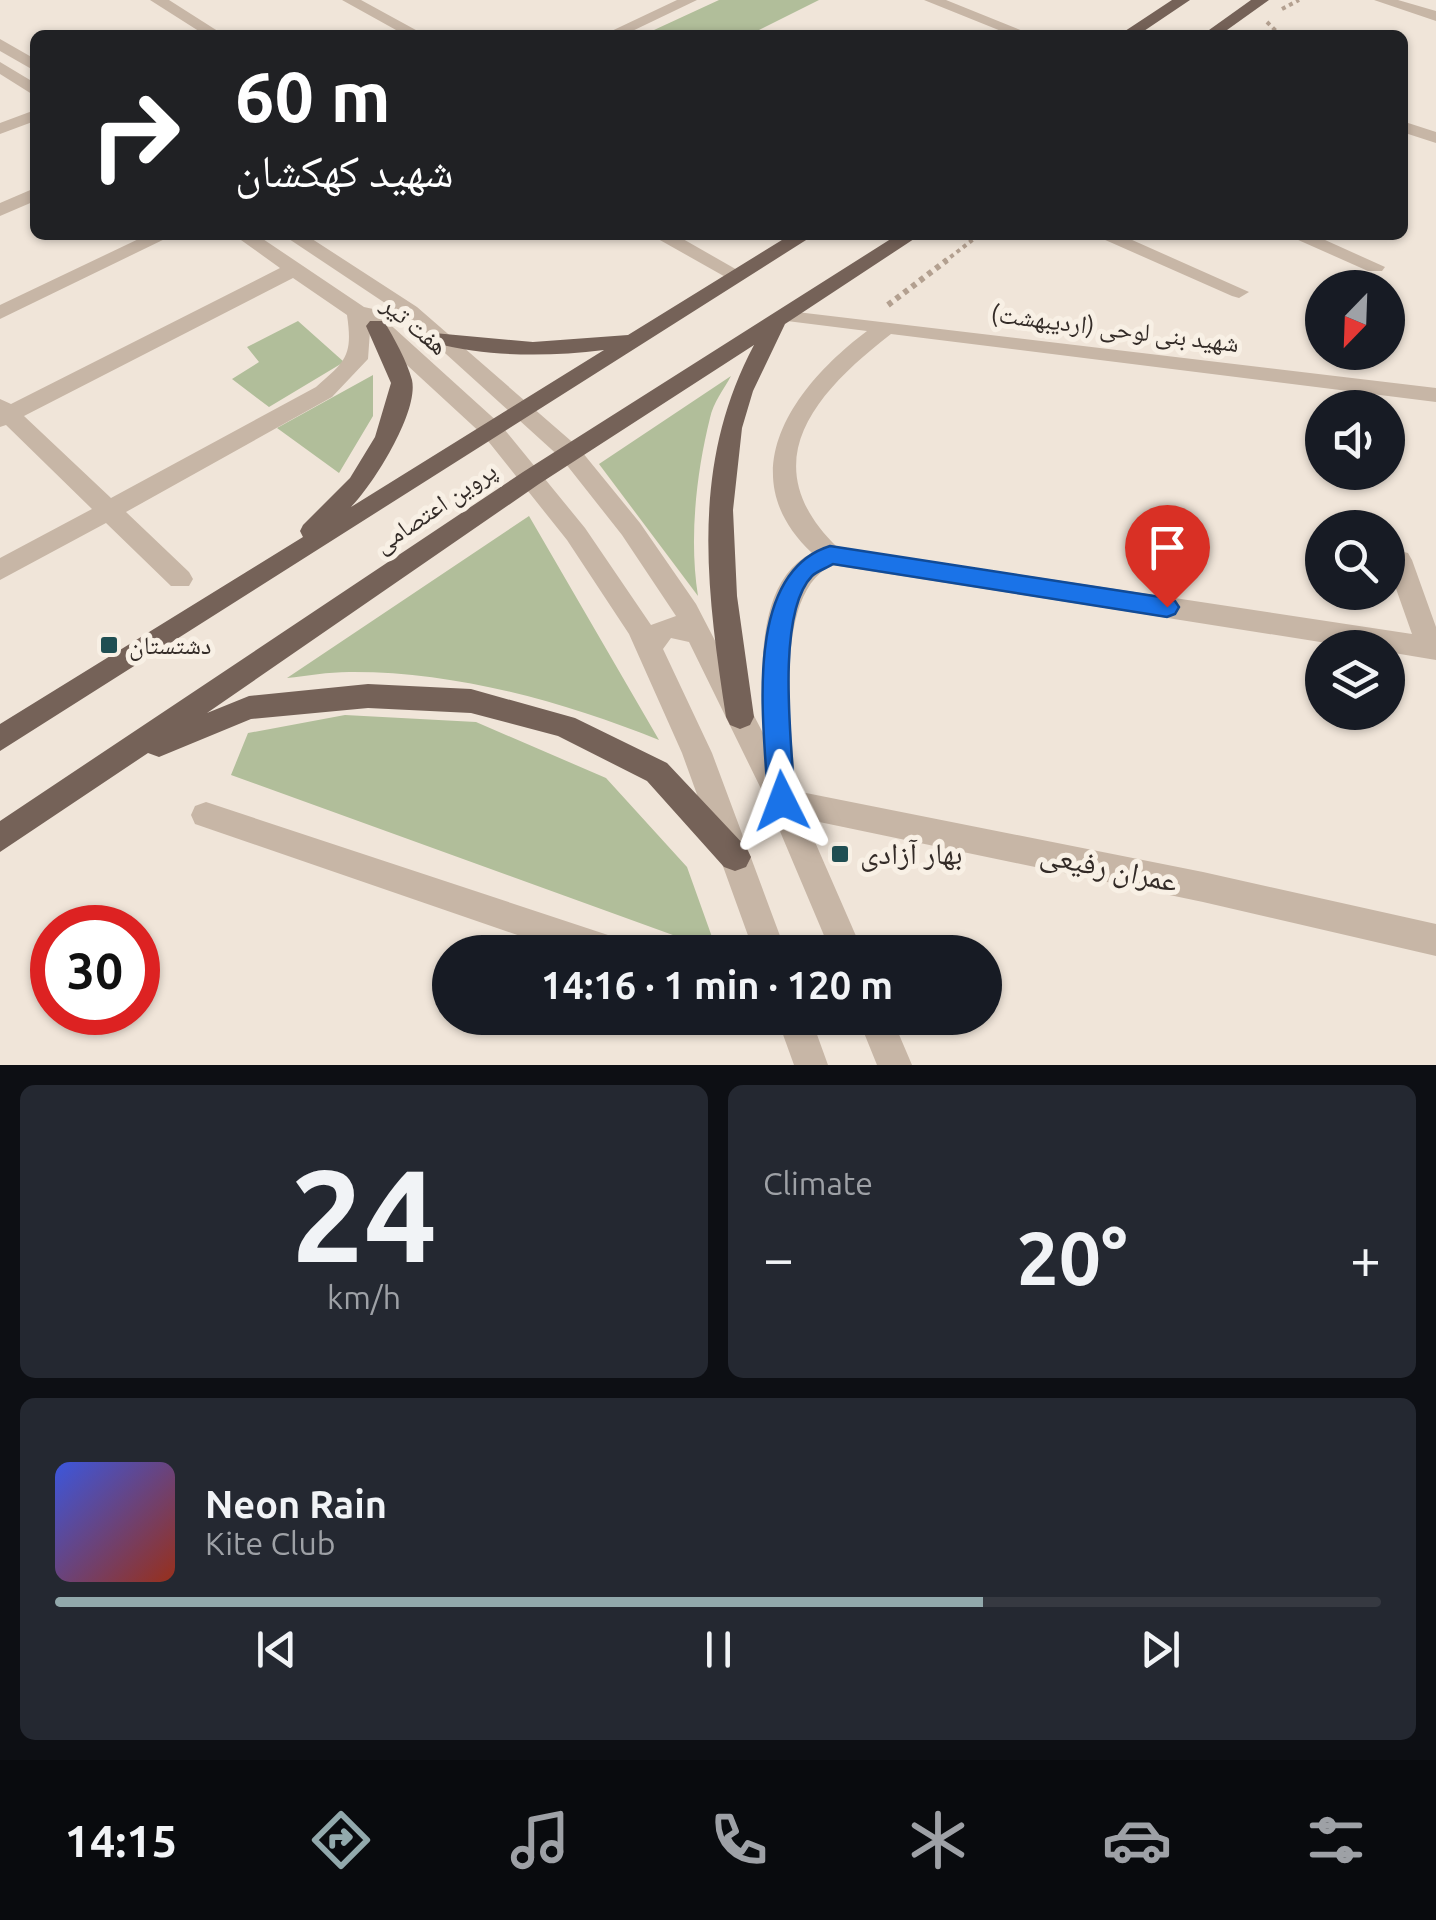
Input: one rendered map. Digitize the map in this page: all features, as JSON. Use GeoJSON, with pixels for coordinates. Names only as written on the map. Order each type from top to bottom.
{"type":"FeatureCollection","features":[{"type":"Feature","properties":{"kind":"main road"},"geometry":{"type":"LineString","coordinates":[[1135,30],[1182,0]]}},
{"type":"Feature","properties":{"kind":"main road"},"geometry":{"type":"LineString","coordinates":[[1217,30],[1260,0]]}},
{"type":"Feature","properties":{"kind":"main road","name":"پروین اعتصامی"},"geometry":{"type":"LineString","coordinates":[[0,740],[796,240]]}},
{"type":"Feature","properties":{"kind":"main road","name":"پروین اعتصامی"},"geometry":{"type":"LineString","coordinates":[[0,838],[531,478],[902,240]]}},
{"type":"Feature","properties":{"kind":"main road"},"geometry":{"type":"LineString","coordinates":[[740,717],[721,599],[724,467],[741,393],[782,318]]}},
{"type":"Feature","properties":{"kind":"main road"},"geometry":{"type":"LineString","coordinates":[[276,567],[359,484],[387,437],[402,384],[367,319]]}},
{"type":"Feature","properties":{"kind":"main road"},"geometry":{"type":"LineString","coordinates":[[442,338],[495,351],[551,350],[634,339]]}},
{"type":"Feature","properties":{"kind":"main road"},"geometry":{"type":"LineString","coordinates":[[112,763],[249,708],[368,696],[472,701],[565,726],[656,772],[735,857]]}},
{"type":"Feature","properties":{"kind":"street"},"geometry":{"type":"LineString","coordinates":[[158,0],[208,30]]}},
{"type":"Feature","properties":{"kind":"street"},"geometry":{"type":"LineString","coordinates":[[350,0],[407,30]]}},
{"type":"Feature","properties":{"kind":"street"},"geometry":{"type":"LineString","coordinates":[[622,30],[688,0]]}},
{"type":"Feature","properties":{"kind":"street"},"geometry":{"type":"LineString","coordinates":[[932,0],[1012,30]]}},
{"type":"Feature","properties":{"kind":"street"},"geometry":{"type":"LineString","coordinates":[[1382,0],[1436,16]]}},
{"type":"Feature","properties":{"kind":"street"},"geometry":{"type":"LineString","coordinates":[[0,44],[30,63]]}},
{"type":"Feature","properties":{"kind":"street"},"geometry":{"type":"LineString","coordinates":[[0,67],[30,88]]}},
{"type":"Feature","properties":{"kind":"street"},"geometry":{"type":"LineString","coordinates":[[0,129],[30,117]]}},
{"type":"Feature","properties":{"kind":"street"},"geometry":{"type":"LineString","coordinates":[[1408,128],[1436,138]]}},
{"type":"Feature","properties":{"kind":"street"},"geometry":{"type":"LineString","coordinates":[[0,210],[30,196]]}},
{"type":"Feature","properties":{"kind":"street"},"geometry":{"type":"LineString","coordinates":[[0,312],[152,240]]}},
{"type":"Feature","properties":{"kind":"street","name":"هفت تیر"},"geometry":{"type":"LineString","coordinates":[[251,240],[367,319],[492,430],[531,478]]}},
{"type":"Feature","properties":{"kind":"street","name":"هفت تیر"},"geometry":{"type":"LineString","coordinates":[[300,240],[442,338],[570,454]]}},
{"type":"Feature","properties":{"kind":"street"},"geometry":{"type":"LineString","coordinates":[[671,240],[736,275]]}},
{"type":"Feature","properties":{"kind":"street"},"geometry":{"type":"LineString","coordinates":[[1116,240],[1239,292]]}},
{"type":"Feature","properties":{"kind":"street"},"geometry":{"type":"LineString","coordinates":[[1309,240],[1375,267]]}},
{"type":"Feature","properties":{"kind":"street"},"geometry":{"type":"LineString","coordinates":[[180,578],[3,413],[294,270]]}},
{"type":"Feature","properties":{"kind":"street"},"geometry":{"type":"LineString","coordinates":[[0,570],[324,392],[355,365],[363,347],[367,319],[386,312],[392,300]]}},
{"type":"Feature","properties":{"kind":"street","name":"شهید بنی لوحی (اردیبهشت)"},"geometry":{"type":"LineString","coordinates":[[782,318],[1436,395]]}},
{"type":"Feature","properties":{"kind":"street"},"geometry":{"type":"LineString","coordinates":[[875,326],[810,392],[792,424],[783,470],[798,523],[830,555],[1433,649],[1405,576]]}},
{"type":"Feature","properties":{"kind":"street"},"geometry":{"type":"LineString","coordinates":[[570,454],[631,528],[700,635],[782,801],[840,935]]}},
{"type":"Feature","properties":{"kind":"street"},"geometry":{"type":"LineString","coordinates":[[531,478],[576,534],[648,648],[696,753],[764,935]]}},
{"type":"Feature","properties":{"kind":"street"},"geometry":{"type":"LineString","coordinates":[[782,801],[776,700],[779,624],[802,572],[830,555]]}},
{"type":"Feature","properties":{"kind":"street"},"geometry":{"type":"LineString","coordinates":[[648,648],[662,630],[679,626],[700,635]]}},
{"type":"Feature","properties":{"kind":"street","name":"عمران رفیعی"},"geometry":{"type":"LineString","coordinates":[[782,801],[1203,887],[1436,940]]}},
{"type":"Feature","properties":{"kind":"street"},"geometry":{"type":"LineString","coordinates":[[206,815],[561,935]]}},
{"type":"Feature","properties":{"kind":"street"},"geometry":{"type":"LineString","coordinates":[[800,1035],[811,1065]]}},
{"type":"Feature","properties":{"kind":"street"},"geometry":{"type":"LineString","coordinates":[[882,1035],[895,1065]]}},
{"type":"Feature","properties":{"kind":"path"},"geometry":{"type":"LineString","coordinates":[[875,326],[973,240]]}},
{"type":"Feature","properties":{"kind":"green space"},"geometry":{"type":"Polygon","coordinates":[[[719,0],[819,0],[759,30],[654,30],[719,0]]]}},
{"type":"Feature","properties":{"kind":"green space"},"geometry":{"type":"Polygon","coordinates":[[[298,321],[344,362],[269,407],[232,379],[259,362],[247,347],[298,321]]]}},
{"type":"Feature","properties":{"kind":"green space"},"geometry":{"type":"Polygon","coordinates":[[[373,375],[373,416],[339,473],[277,428],[373,375]]]}},
{"type":"Feature","properties":{"kind":"green space"},"geometry":{"type":"Polygon","coordinates":[[[731,376],[711,412],[701,462],[694,530],[698,596],[599,464],[731,376]]]}},
{"type":"Feature","properties":{"kind":"green space"},"geometry":{"type":"Polygon","coordinates":[[[529,516],[659,740],[546,701],[467,683],[388,673],[341,672],[287,678],[529,516]]]}},
{"type":"Feature","properties":{"kind":"green space"},"geometry":{"type":"Polygon","coordinates":[[[345,715],[476,722],[606,778],[687,867],[711,935],[673,935],[231,775],[248,733],[345,715]]]}},
{"type":"Feature","properties":{"kind":"place","name":"دشتستان"},"geometry":{"type":"Point","coordinates":[109,645]}},
{"type":"Feature","properties":{"kind":"place","name":"بهار آزادی"},"geometry":{"type":"Point","coordinates":[840,854]}},
{"type":"Feature","properties":{"kind":"route"},"geometry":{"type":"LineString","coordinates":[[782,801],[776,700],[779,624],[802,572],[830,555],[1167,607]]}}]}
